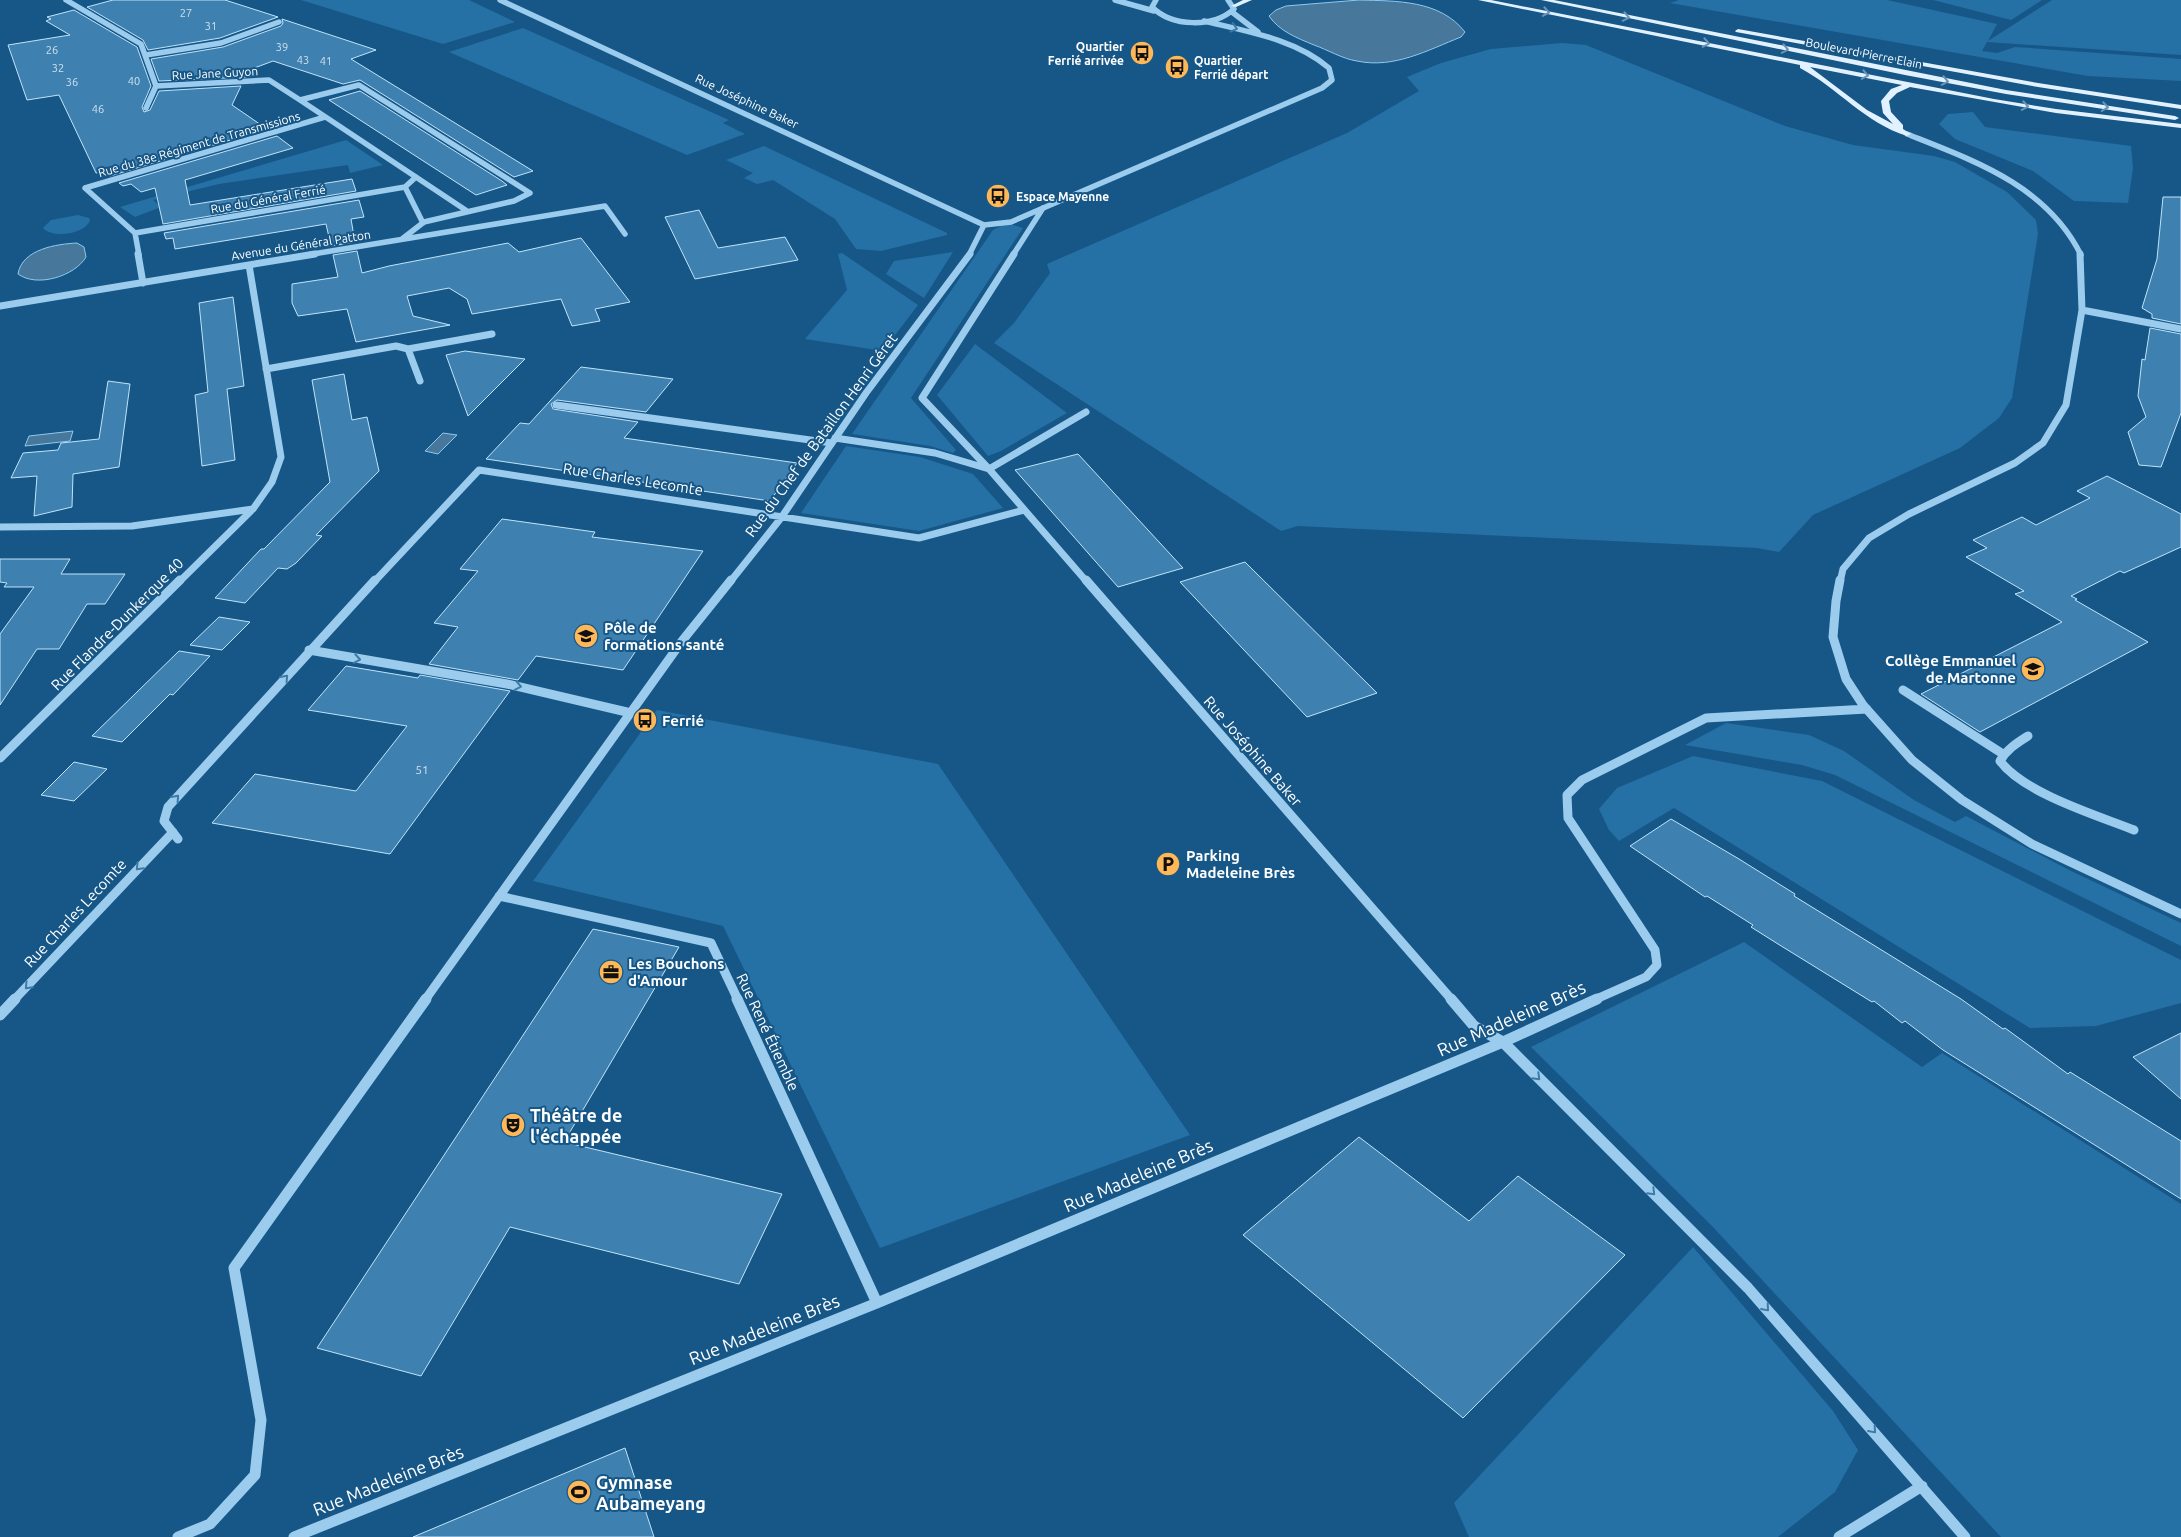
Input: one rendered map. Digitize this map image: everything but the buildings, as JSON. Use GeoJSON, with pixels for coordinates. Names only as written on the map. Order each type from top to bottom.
{"type":"FeatureCollection","features":[{"type":"Feature","properties":{"kind":"main road"},"geometry":{"type":"LineString","coordinates":[[1233,9],[1249,0]]}},
{"type":"Feature","properties":{"kind":"main road"},"geometry":{"type":"LineString","coordinates":[[1481,0],[2056,112],[2181,126]]}},
{"type":"Feature","properties":{"kind":"main road","name":"Boulevard Pierre Elain"},"geometry":{"type":"LineString","coordinates":[[1544,0],[1978,87],[2181,119]]}},
{"type":"Feature","properties":{"kind":"main road","name":"Boulevard Pierre Elain"},"geometry":{"type":"LineString","coordinates":[[1579,0],[1894,60],[2181,107]]}},
{"type":"Feature","properties":{"kind":"main road"},"geometry":{"type":"LineString","coordinates":[[1793,61],[1814,72],[1864,112],[1907,134]]}},
{"type":"Feature","properties":{"kind":"main road"},"geometry":{"type":"LineString","coordinates":[[1907,134],[1887,114],[1886,101],[1894,91],[1910,84]]}},
{"type":"Feature","properties":{"kind":"street","name":"Rue Jane Guyon"},"geometry":{"type":"LineString","coordinates":[[66,0],[141,44],[156,86],[146,108]]}},
{"type":"Feature","properties":{"kind":"street","name":"Rue Joséphine Baker"},"geometry":{"type":"LineString","coordinates":[[500,0],[984,225]]}},
{"type":"Feature","properties":{"kind":"street"},"geometry":{"type":"LineString","coordinates":[[1115,0],[1179,20],[1204,21],[1216,19],[1233,9]]}},
{"type":"Feature","properties":{"kind":"street"},"geometry":{"type":"LineString","coordinates":[[1154,11],[1152,4],[1156,0]]}},
{"type":"Feature","properties":{"kind":"street"},"geometry":{"type":"LineString","coordinates":[[1228,0],[1233,9],[1264,37]]}},
{"type":"Feature","properties":{"kind":"street"},"geometry":{"type":"LineString","coordinates":[[984,225],[1011,222],[1322,88],[1332,80],[1332,71],[1326,64],[1311,55],[1264,37],[1204,21]]}},
{"type":"Feature","properties":{"kind":"street","name":"Rue Jane Guyon"},"geometry":{"type":"LineString","coordinates":[[146,55],[221,44],[279,22]]}},
{"type":"Feature","properties":{"kind":"street","name":"Rue Jane Guyon"},"geometry":{"type":"LineString","coordinates":[[156,86],[269,80],[300,100]]}},
{"type":"Feature","properties":{"kind":"street","name":"Rue du 38e Régiment de Transmissions"},"geometry":{"type":"LineString","coordinates":[[300,100],[359,85],[530,193],[521,201],[467,211],[423,222],[400,240]]}},
{"type":"Feature","properties":{"kind":"street","name":"Rue du 38e Régiment de Transmissions"},"geometry":{"type":"LineString","coordinates":[[300,100],[467,211]]}},
{"type":"Feature","properties":{"kind":"street","name":"Rue du 38e Régiment de Transmissions"},"geometry":{"type":"LineString","coordinates":[[135,233],[85,188],[325,117]]}},
{"type":"Feature","properties":{"kind":"street"},"geometry":{"type":"LineString","coordinates":[[1907,134],[1974,161],[2013,182],[2046,207],[2068,230],[2081,255],[2082,310],[2066,405],[2043,443],[2014,463],[1909,514],[1869,538],[1843,569],[1836,601],[1833,637],[1846,679],[1867,709],[1912,760],[1962,800],[2032,844],[2181,914]]}},
{"type":"Feature","properties":{"kind":"street"},"geometry":{"type":"LineString","coordinates":[[416,177],[404,187],[423,222]]}},
{"type":"Feature","properties":{"kind":"street","name":"Rue du Général Ferrié"},"geometry":{"type":"LineString","coordinates":[[135,233],[404,187]]}},
{"type":"Feature","properties":{"kind":"street","name":"Avenue du Général Patton"},"geometry":{"type":"LineString","coordinates":[[0,306],[605,206],[625,234]]}},
{"type":"Feature","properties":{"kind":"street","name":"Rue Joséphine Baker"},"geometry":{"type":"LineString","coordinates":[[1043,208],[922,398],[989,469],[1474,1026],[1503,1042],[1748,1288],[1965,1537]]}},
{"type":"Feature","properties":{"kind":"street","name":"Rue du Chef de Bataillon Henri Géret"},"geometry":{"type":"LineString","coordinates":[[178,1537],[210,1524],[255,1475],[261,1420],[234,1268],[682,641],[781,518],[833,440],[972,252],[984,225]]}},
{"type":"Feature","properties":{"kind":"street"},"geometry":{"type":"LineString","coordinates":[[135,233],[143,282]]}},
{"type":"Feature","properties":{"kind":"street","name":"Rue Flandre-Dunkerque 40"},"geometry":{"type":"LineString","coordinates":[[0,758],[253,509],[272,482],[282,457],[249,265]]}},
{"type":"Feature","properties":{"kind":"street"},"geometry":{"type":"LineString","coordinates":[[2082,310],[2181,329]]}},
{"type":"Feature","properties":{"kind":"street"},"geometry":{"type":"LineString","coordinates":[[266,370],[396,346],[408,349],[492,334]]}},
{"type":"Feature","properties":{"kind":"street"},"geometry":{"type":"LineString","coordinates":[[408,349],[420,381]]}},
{"type":"Feature","properties":{"kind":"street"},"geometry":{"type":"LineString","coordinates":[[556,405],[935,453],[989,469],[1086,412]]}},
{"type":"Feature","properties":{"kind":"street","name":"Rue Charles Lecomte"},"geometry":{"type":"LineString","coordinates":[[0,1015],[175,835],[164,821],[168,807],[309,650],[479,470],[920,538],[1024,510]]}},
{"type":"Feature","properties":{"kind":"street"},"geometry":{"type":"LineString","coordinates":[[0,528],[132,526],[253,509]]}},
{"type":"Feature","properties":{"kind":"street"},"geometry":{"type":"LineString","coordinates":[[309,650],[507,684],[631,713]]}},
{"type":"Feature","properties":{"kind":"street"},"geometry":{"type":"LineString","coordinates":[[1903,690],[2003,754]]}},
{"type":"Feature","properties":{"kind":"street","name":"Rue Madeleine Brès"},"geometry":{"type":"LineString","coordinates":[[294,1537],[877,1303],[1503,1042],[1646,977],[1657,965],[1655,950],[1568,818],[1567,795],[1582,780],[1706,718],[1867,709]]}},
{"type":"Feature","properties":{"kind":"street"},"geometry":{"type":"LineString","coordinates":[[2028,736],[2011,746],[2003,754],[2000,761],[2002,768],[2021,782],[2134,830]]}},
{"type":"Feature","properties":{"kind":"street","name":"Rue René Étiemble"},"geometry":{"type":"LineString","coordinates":[[499,896],[711,943],[877,1303]]}},
{"type":"Feature","properties":{"kind":"street"},"geometry":{"type":"LineString","coordinates":[[1839,1537],[1922,1486]]}},
{"type":"Feature","properties":{"kind":"shaded area"},"geometry":{"type":"Polygon","coordinates":[[[301,0],[469,0],[515,22],[443,44],[301,0]]]}},
{"type":"Feature","properties":{"kind":"shaded area"},"geometry":{"type":"Polygon","coordinates":[[[1359,0],[1417,4],[1430,8],[1455,21],[1465,32],[1461,37],[1410,57],[1371,63],[1346,58],[1301,40],[1283,30],[1269,16],[1276,10],[1286,6],[1359,0]]]}},
{"type":"Feature","properties":{"kind":"shaded area"},"geometry":{"type":"Polygon","coordinates":[[[1679,0],[1887,0],[1997,24],[1988,41],[2052,0],[2181,0],[2181,55],[1987,42],[1982,51],[1997,53],[2015,47],[2181,59],[2181,81],[2088,76],[1670,3],[1679,0]]]}},
{"type":"Feature","properties":{"kind":"shaded area"},"geometry":{"type":"Polygon","coordinates":[[[1933,0],[2042,0],[2011,20],[1933,0]]]}},
{"type":"Feature","properties":{"kind":"shaded area"},"geometry":{"type":"Polygon","coordinates":[[[523,28],[729,120],[723,123],[745,134],[687,155],[449,52],[523,28]]]}},
{"type":"Feature","properties":{"kind":"shaded area"},"geometry":{"type":"Polygon","coordinates":[[[1562,43],[1586,45],[1785,126],[1853,145],[1934,156],[1955,162],[2007,192],[2036,220],[2038,234],[2012,398],[1999,418],[1960,448],[1813,515],[1779,552],[1757,548],[1298,526],[1281,531],[994,343],[1014,323],[1050,273],[1047,264],[1347,133],[1419,91],[1407,77],[1441,63],[1491,49],[1562,43]]]}},
{"type":"Feature","properties":{"kind":"shaded area"},"geometry":{"type":"Polygon","coordinates":[[[1973,112],[1985,127],[2131,146],[2133,168],[2128,203],[2074,201],[2033,171],[1955,139],[1939,124],[1948,114],[1973,112]]]}},
{"type":"Feature","properties":{"kind":"shaded area"},"geometry":{"type":"Polygon","coordinates":[[[346,140],[383,165],[350,173],[348,165],[219,184],[153,200],[161,207],[135,217],[120,207],[346,140]]]}},
{"type":"Feature","properties":{"kind":"shaded area"},"geometry":{"type":"Polygon","coordinates":[[[764,146],[947,233],[947,235],[881,251],[856,249],[835,219],[773,180],[757,184],[744,178],[753,173],[726,160],[764,146]]]}},
{"type":"Feature","properties":{"kind":"shaded area"},"geometry":{"type":"Polygon","coordinates":[[[78,215],[89,218],[90,221],[82,229],[75,232],[61,234],[43,228],[51,220],[78,215]]]}},
{"type":"Feature","properties":{"kind":"shaded area"},"geometry":{"type":"Polygon","coordinates":[[[1007,223],[1023,228],[911,398],[956,450],[953,453],[930,446],[852,434],[993,230],[1007,223]]]}},
{"type":"Feature","properties":{"kind":"shaded area"},"geometry":{"type":"Polygon","coordinates":[[[77,243],[84,247],[86,257],[73,270],[45,280],[26,278],[18,274],[26,259],[33,253],[51,247],[77,243]]]}},
{"type":"Feature","properties":{"kind":"shaded area"},"geometry":{"type":"Polygon","coordinates":[[[953,252],[924,298],[886,274],[894,261],[953,252]]]}},
{"type":"Feature","properties":{"kind":"shaded area"},"geometry":{"type":"Polygon","coordinates":[[[842,253],[918,305],[883,351],[805,339],[847,290],[838,254],[842,253]]]}},
{"type":"Feature","properties":{"kind":"shaded area"},"geometry":{"type":"Polygon","coordinates":[[[975,344],[1067,413],[1001,451],[988,456],[937,395],[975,344]]]}},
{"type":"Feature","properties":{"kind":"shaded area"},"geometry":{"type":"Polygon","coordinates":[[[73,431],[70,441],[25,446],[29,436],[73,431]]]}},
{"type":"Feature","properties":{"kind":"shaded area"},"geometry":{"type":"Polygon","coordinates":[[[443,433],[457,435],[438,454],[425,451],[443,433]]]}},
{"type":"Feature","properties":{"kind":"shaded area"},"geometry":{"type":"Polygon","coordinates":[[[846,446],[920,457],[973,474],[1003,508],[919,531],[801,513],[846,446]]]}},
{"type":"Feature","properties":{"kind":"shaded area"},"geometry":{"type":"Polygon","coordinates":[[[657,710],[938,764],[1190,1135],[880,1248],[723,926],[533,881],[657,710]]]}},
{"type":"Feature","properties":{"kind":"shaded area"},"geometry":{"type":"Polygon","coordinates":[[[1726,723],[1809,735],[1844,751],[1914,800],[1955,822],[1966,816],[2069,870],[2181,923],[2181,946],[1835,775],[1802,765],[1685,745],[1726,723]]]}},
{"type":"Feature","properties":{"kind":"shaded area"},"geometry":{"type":"Polygon","coordinates":[[[1693,756],[1822,781],[2181,960],[2181,1003],[2096,1026],[2030,1028],[1674,808],[1619,841],[1609,830],[1599,809],[1617,788],[1693,756]]]}},
{"type":"Feature","properties":{"kind":"shaded area"},"geometry":{"type":"Polygon","coordinates":[[[1744,942],[1922,1067],[1942,1053],[2181,1204],[2181,1537],[2001,1537],[1712,1226],[1531,1047],[1744,942]]]}},
{"type":"Feature","properties":{"kind":"shaded area"},"geometry":{"type":"Polygon","coordinates":[[[1693,1247],[1833,1411],[1858,1450],[1835,1492],[1778,1537],[1469,1537],[1454,1503],[1693,1247]]]}},
{"type":"Feature","properties":{"kind":"place","name":"Quartier Ferrié arrivée"},"geometry":{"type":"Point","coordinates":[1142,53]}},
{"type":"Feature","properties":{"kind":"place","name":"Quartier Ferrié départ"},"geometry":{"type":"Point","coordinates":[1177,67]}},
{"type":"Feature","properties":{"kind":"place","name":"Espace Mayenne"},"geometry":{"type":"Point","coordinates":[998,196]}},
{"type":"Feature","properties":{"kind":"place","name":"Pôle de formations santé"},"geometry":{"type":"Point","coordinates":[586,636]}},
{"type":"Feature","properties":{"kind":"place","name":"Collège Emmanuel de Martonne"},"geometry":{"type":"Point","coordinates":[2033,669]}},
{"type":"Feature","properties":{"kind":"place","name":"Ferrié"},"geometry":{"type":"Point","coordinates":[645,720]}},
{"type":"Feature","properties":{"kind":"place","name":"Parking Madeleine Brès"},"geometry":{"type":"Point","coordinates":[1168,864]}},
{"type":"Feature","properties":{"kind":"place","name":"Les Bouchons d'Amour"},"geometry":{"type":"Point","coordinates":[611,972]}},
{"type":"Feature","properties":{"kind":"place","name":"Théâtre de l'échappée"},"geometry":{"type":"Point","coordinates":[513,1125]}},
{"type":"Feature","properties":{"kind":"place","name":"Gymnase Aubameyang"},"geometry":{"type":"Point","coordinates":[579,1492]}}]}
